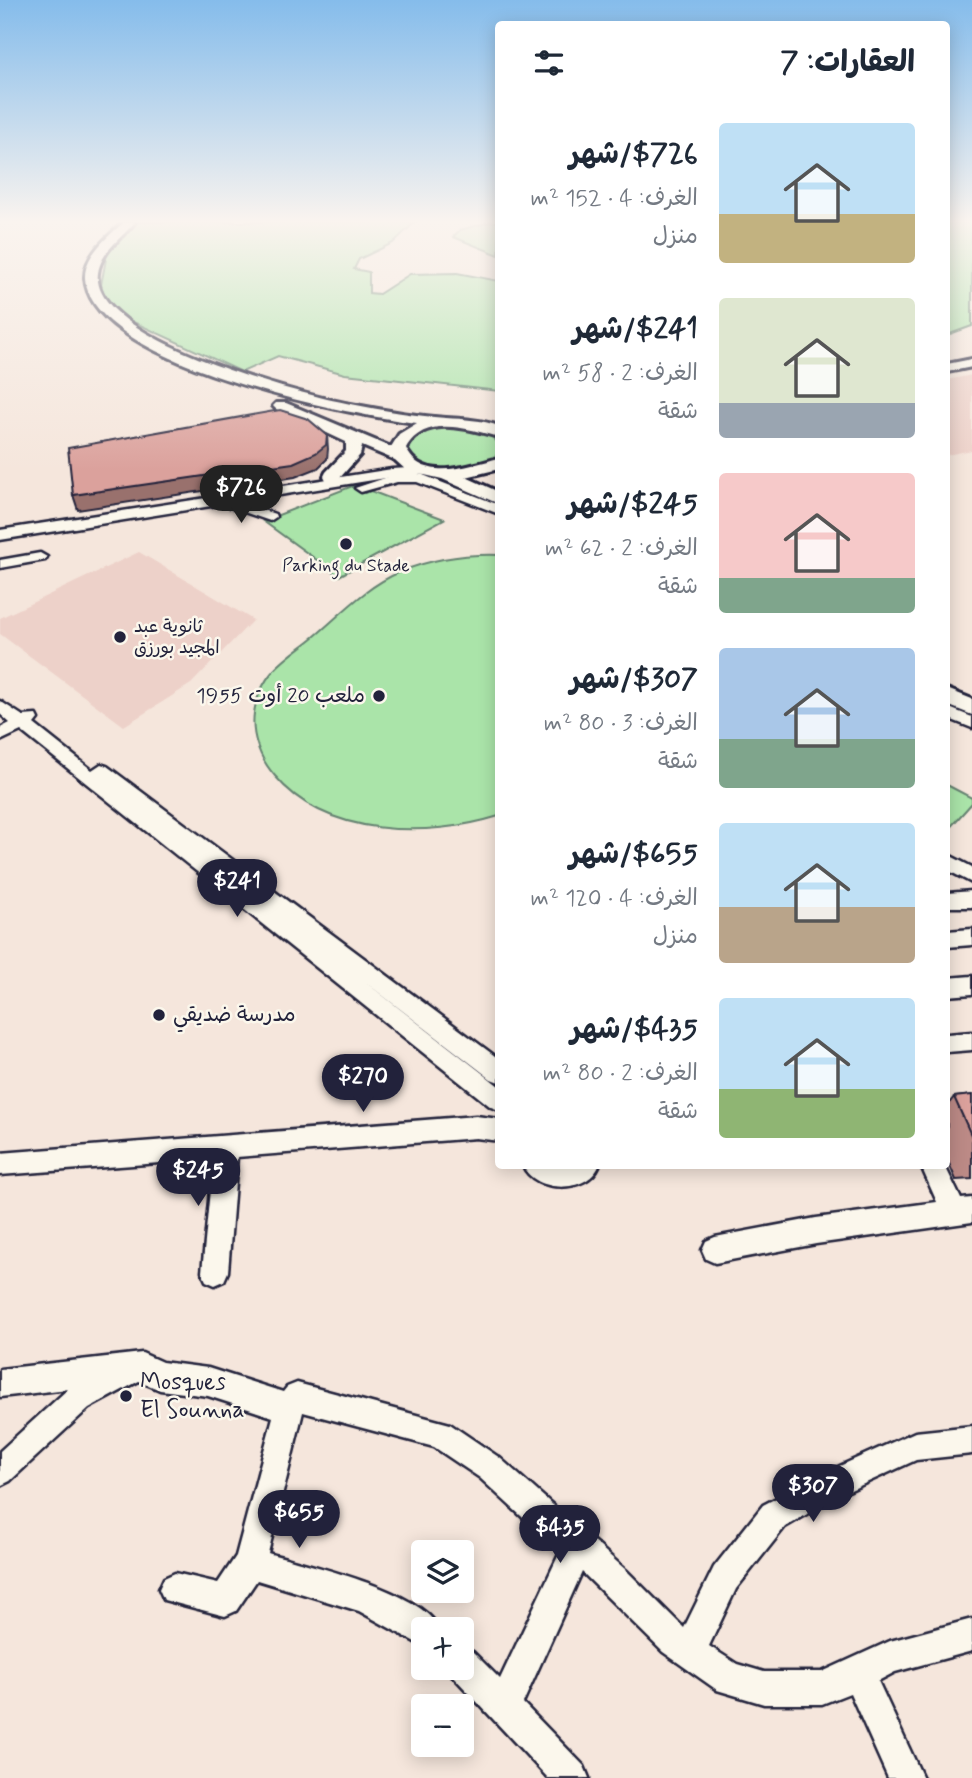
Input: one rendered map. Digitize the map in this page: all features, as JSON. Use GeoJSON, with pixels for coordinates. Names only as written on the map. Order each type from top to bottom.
{"type":"FeatureCollection","features":[{"type":"Feature","properties":{"kind":"highway"},"geometry":{"type":"LineString","coordinates":[[90,305],[110,325],[132,339],[258,390],[390,415],[494,428]]}},
{"type":"Feature","properties":{"kind":"highway"},"geometry":{"type":"LineString","coordinates":[[100,305],[138,336],[258,390],[301,415],[436,475],[495,497]]}},
{"type":"Feature","properties":{"kind":"highway"},"geometry":{"type":"LineString","coordinates":[[950,367],[972,363]]}},
{"type":"Feature","properties":{"kind":"highway"},"geometry":{"type":"LineString","coordinates":[[332,476],[354,452],[355,438],[390,415]]}},
{"type":"Feature","properties":{"kind":"highway"},"geometry":{"type":"LineString","coordinates":[[402,458],[398,445],[405,436],[421,427],[444,422]]}},
{"type":"Feature","properties":{"kind":"highway"},"geometry":{"type":"LineString","coordinates":[[436,475],[474,472],[495,464]]}},
{"type":"Feature","properties":{"kind":"highway"},"geometry":{"type":"LineString","coordinates":[[950,687],[972,697]]}},
{"type":"Feature","properties":{"kind":"highway"},"geometry":{"type":"LineString","coordinates":[[950,697],[972,708]]}},
{"type":"Feature","properties":{"kind":"main road"},"geometry":{"type":"LineString","coordinates":[[0,535],[374,469],[402,458]]}},
{"type":"Feature","properties":{"kind":"main road"},"geometry":{"type":"LineString","coordinates":[[0,529],[392,473],[436,475]]}},
{"type":"Feature","properties":{"kind":"street"},"geometry":{"type":"LineString","coordinates":[[361,488],[403,478],[436,475],[495,508]]}},
{"type":"Feature","properties":{"kind":"street"},"geometry":{"type":"LineString","coordinates":[[221,498],[270,517]]}},
{"type":"Feature","properties":{"kind":"street"},"geometry":{"type":"LineString","coordinates":[[0,564],[40,557]]}},
{"type":"Feature","properties":{"kind":"street"},"geometry":{"type":"LineString","coordinates":[[0,692],[27,720],[495,1097]]}},
{"type":"Feature","properties":{"kind":"street"},"geometry":{"type":"LineString","coordinates":[[0,706],[27,720],[495,1069]]}},
{"type":"Feature","properties":{"kind":"street"},"geometry":{"type":"LineString","coordinates":[[950,713],[972,723]]}},
{"type":"Feature","properties":{"kind":"street"},"geometry":{"type":"LineString","coordinates":[[0,735],[27,720]]}},
{"type":"Feature","properties":{"kind":"street"},"geometry":{"type":"LineString","coordinates":[[950,863],[972,876]]}},
{"type":"Feature","properties":{"kind":"street"},"geometry":{"type":"LineString","coordinates":[[950,900],[972,899]]}},
{"type":"Feature","properties":{"kind":"street"},"geometry":{"type":"LineString","coordinates":[[950,939],[972,937]]}},
{"type":"Feature","properties":{"kind":"street"},"geometry":{"type":"LineString","coordinates":[[950,987],[972,985]]}},
{"type":"Feature","properties":{"kind":"street"},"geometry":{"type":"LineString","coordinates":[[950,1043],[972,1041]]}},
{"type":"Feature","properties":{"kind":"street"},"geometry":{"type":"LineString","coordinates":[[0,1164],[476,1127],[495,1129]]}},
{"type":"Feature","properties":{"kind":"street"},"geometry":{"type":"LineString","coordinates":[[215,1272],[226,1148]]}},
{"type":"Feature","properties":{"kind":"street"},"geometry":{"type":"LineString","coordinates":[[542,1169],[557,1175],[570,1175],[581,1169]]}},
{"type":"Feature","properties":{"kind":"street"},"geometry":{"type":"LineString","coordinates":[[715,1250],[963,1210],[935,1169]]}},
{"type":"Feature","properties":{"kind":"street"},"geometry":{"type":"LineString","coordinates":[[0,1382],[142,1367],[160,1376],[208,1381],[289,1408]]}},
{"type":"Feature","properties":{"kind":"street"},"geometry":{"type":"LineString","coordinates":[[0,1471],[79,1398],[142,1367]]}},
{"type":"Feature","properties":{"kind":"street"},"geometry":{"type":"LineString","coordinates":[[176,1589],[225,1600],[250,1563],[289,1408],[298,1397],[440,1434],[490,1468],[578,1547],[674,1641],[729,1678],[764,1688],[822,1688],[858,1674],[890,1657],[972,1635]]}},
{"type":"Feature","properties":{"kind":"street"},"geometry":{"type":"LineString","coordinates":[[690,1651],[725,1578],[774,1516],[832,1484],[915,1446],[972,1440]]}},
{"type":"Feature","properties":{"kind":"street"},"geometry":{"type":"LineString","coordinates":[[505,1706],[578,1547]]}},
{"type":"Feature","properties":{"kind":"street"},"geometry":{"type":"LineString","coordinates":[[250,1563],[341,1587],[400,1612],[411,1621]]}},
{"type":"Feature","properties":{"kind":"street"},"geometry":{"type":"LineString","coordinates":[[858,1674],[906,1778]]}},
{"type":"Feature","properties":{"kind":"street"},"geometry":{"type":"LineString","coordinates":[[474,1675],[572,1778]]}},
{"type":"Feature","properties":{"kind":"shaded area"},"geometry":{"type":"Polygon","coordinates":[[[972,375],[972,450],[950,454],[950,379],[972,375]]]}},
{"type":"Feature","properties":{"kind":"shaded area","name":"ثانوية عبد المجيد بورزق"},"geometry":{"type":"Polygon","coordinates":[[[139,552],[253,620],[191,684],[124,726],[0,634],[0,618],[139,552]]]}},
{"type":"Feature","properties":{"kind":"green space"},"geometry":{"type":"Polygon","coordinates":[[[110,305],[495,305],[495,391],[345,374],[278,356],[242,372],[129,320],[110,305]]]}},
{"type":"Feature","properties":{"kind":"green space"},"geometry":{"type":"Polygon","coordinates":[[[950,305],[972,305],[972,326],[950,334],[950,305]]]}},
{"type":"Feature","properties":{"kind":"green space"},"geometry":{"type":"Polygon","coordinates":[[[444,427],[480,431],[495,440],[495,456],[462,468],[433,468],[421,464],[412,457],[408,447],[414,438],[444,427]]]}},
{"type":"Feature","properties":{"kind":"green space","name":"Parking du Stade"},"geometry":{"type":"Polygon","coordinates":[[[355,485],[444,519],[339,576],[263,521],[355,485]]]}},
{"type":"Feature","properties":{"kind":"green space","name":"ملعب 20 أوت 1955"},"geometry":{"type":"Polygon","coordinates":[[[474,555],[495,555],[495,817],[441,828],[380,828],[350,822],[322,811],[297,796],[275,776],[261,755],[255,739],[253,722],[257,702],[264,684],[274,670],[355,601],[388,578],[412,567],[474,555]]]}},
{"type":"Feature","properties":{"kind":"green space"},"geometry":{"type":"Polygon","coordinates":[[[950,787],[972,798],[972,803],[950,828],[950,787]]]}},
{"type":"Feature","properties":{"kind":"building"},"geometry":{"type":"Polygon","coordinates":[[[280,410],[308,419],[327,435],[326,445],[316,453],[293,463],[73,495],[68,448],[280,410]]]}},
{"type":"Feature","properties":{"kind":"building"},"geometry":{"type":"Polygon","coordinates":[[[972,1095],[972,1137],[954,1097],[972,1095]]]}},
{"type":"Feature","properties":{"kind":"place","name":"Parking du Stade"},"geometry":{"type":"Point","coordinates":[346,544]}},
{"type":"Feature","properties":{"kind":"place","name":"ثانوية عبد المجيد بورزق"},"geometry":{"type":"Point","coordinates":[120,637]}},
{"type":"Feature","properties":{"kind":"place","name":"ملعب 20 أوت 1955"},"geometry":{"type":"Point","coordinates":[379,696]}},
{"type":"Feature","properties":{"kind":"place","name":"مدرسة ضديقي"},"geometry":{"type":"Point","coordinates":[159,1015]}},
{"type":"Feature","properties":{"kind":"place","name":"Mosques El Sounna"},"geometry":{"type":"Point","coordinates":[126,1396]}}]}
